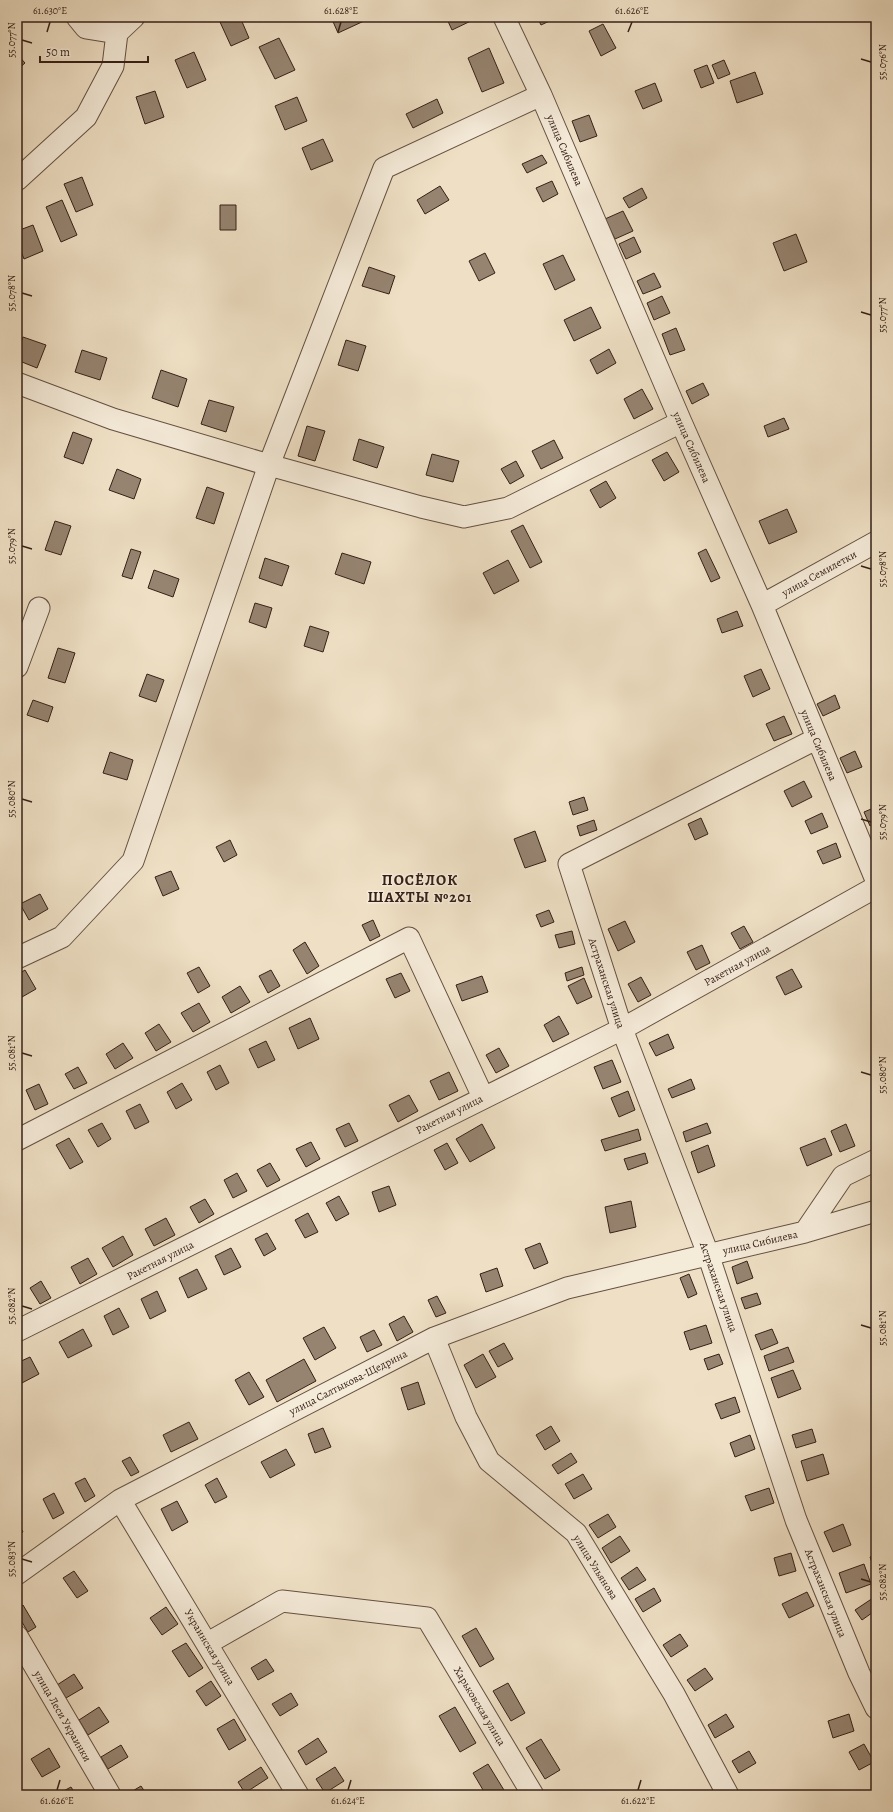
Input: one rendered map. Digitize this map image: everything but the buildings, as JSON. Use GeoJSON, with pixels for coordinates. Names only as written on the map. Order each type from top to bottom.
{"type":"FeatureCollection","features":[{"type":"Feature","properties":{"kind":"street"},"geometry":{"type":"LineString","coordinates":[[77,17],[86,28],[117,32]]}},
{"type":"Feature","properties":{"kind":"street"},"geometry":{"type":"LineString","coordinates":[[17,180],[86,117],[112,66],[117,32],[134,17]]}},
{"type":"Feature","properties":{"kind":"street","name":"улица Сибилева"},"geometry":{"type":"LineString","coordinates":[[504,17],[541,95],[681,422],[762,605],[816,739],[876,880]]}},
{"type":"Feature","properties":{"kind":"street"},"geometry":{"type":"LineString","coordinates":[[17,958],[62,937],[133,861],[269,465],[384,168],[541,95]]}},
{"type":"Feature","properties":{"kind":"street"},"geometry":{"type":"LineString","coordinates":[[17,383],[113,419],[269,465],[421,507],[464,517],[508,508],[681,422]]}},
{"type":"Feature","properties":{"kind":"street","name":"улица Семилетки"},"geometry":{"type":"LineString","coordinates":[[762,605],[876,542]]}},
{"type":"Feature","properties":{"kind":"street"},"geometry":{"type":"LineString","coordinates":[[17,667],[39,608]]}},
{"type":"Feature","properties":{"kind":"street","name":"Астраханская улица"},"geometry":{"type":"LineString","coordinates":[[816,739],[569,864],[622,1029],[708,1254],[796,1520],[859,1672],[876,1708]]}},
{"type":"Feature","properties":{"kind":"street","name":"Ракетная улица"},"geometry":{"type":"LineString","coordinates":[[17,1331],[622,1029],[876,887]]}},
{"type":"Feature","properties":{"kind":"street"},"geometry":{"type":"LineString","coordinates":[[17,1140],[409,938],[483,1098]]}},
{"type":"Feature","properties":{"kind":"street","name":"улица Сибилева"},"geometry":{"type":"LineString","coordinates":[[708,1254],[805,1232],[843,1176],[876,1160]]}},
{"type":"Feature","properties":{"kind":"street"},"geometry":{"type":"LineString","coordinates":[[805,1232],[876,1211]]}},
{"type":"Feature","properties":{"kind":"street","name":"улица Салтыкова-Щедрина"},"geometry":{"type":"LineString","coordinates":[[17,1574],[120,1500],[434,1338],[567,1288],[708,1254]]}},
{"type":"Feature","properties":{"kind":"street","name":"улица Ульянова"},"geometry":{"type":"LineString","coordinates":[[434,1338],[466,1417],[489,1461],[576,1533],[674,1694],[728,1795]]}},
{"type":"Feature","properties":{"kind":"street","name":"Украинская улица"},"geometry":{"type":"LineString","coordinates":[[120,1500],[208,1643],[298,1795]]}},
{"type":"Feature","properties":{"kind":"street","name":"Харьковская улица"},"geometry":{"type":"LineString","coordinates":[[208,1643],[282,1601],[427,1618],[533,1795]]}},
{"type":"Feature","properties":{"kind":"street","name":"улица Леси Украинки"},"geometry":{"type":"LineString","coordinates":[[17,1636],[110,1795]]}},
{"type":"Feature","properties":{"kind":"district","name":"ПОСЁЛОК ШАХТЫ №201"},"geometry":{"type":"Point","coordinates":[420,888]}}]}
